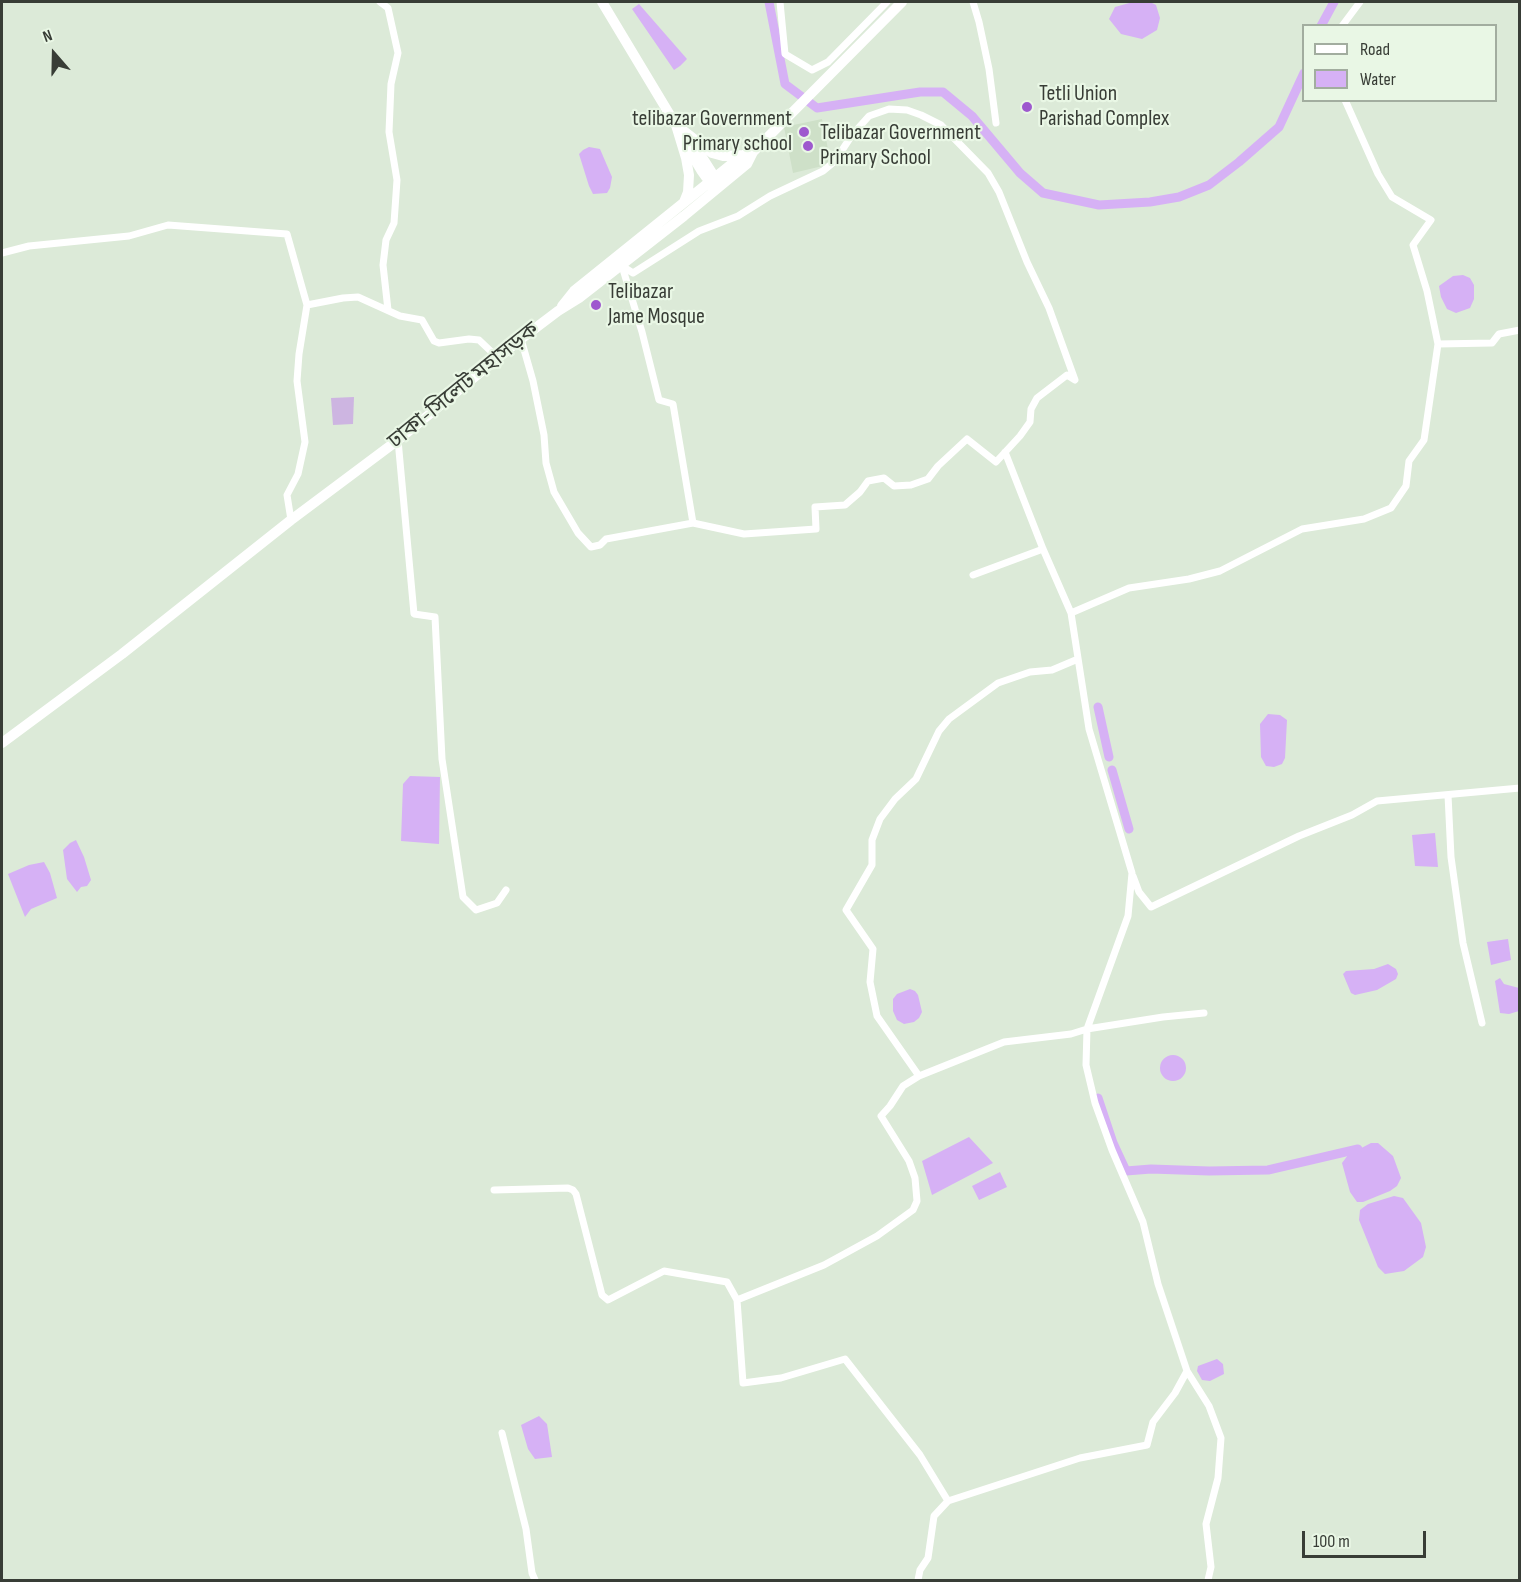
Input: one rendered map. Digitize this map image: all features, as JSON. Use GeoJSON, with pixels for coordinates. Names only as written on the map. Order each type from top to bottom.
{"type":"FeatureCollection","features":[{"type":"Feature","properties":{"kind":"main road"},"geometry":{"type":"LineString","coordinates":[[602,2],[676,125],[685,138],[693,143],[712,173],[713,179],[708,196]]}},
{"type":"Feature","properties":{"kind":"main road","name":"ঢাকা-সিলেট মহাসড়ক"},"geometry":{"type":"LineString","coordinates":[[2,743],[122,654],[291,520],[398,440],[521,339],[622,266],[726,182],[747,164],[748,153],[766,139],[902,2]]}},
{"type":"Feature","properties":{"kind":"main road"},"geometry":{"type":"LineString","coordinates":[[676,125],[712,153],[723,156],[748,153]]}},
{"type":"Feature","properties":{"kind":"main road"},"geometry":{"type":"LineString","coordinates":[[676,125],[689,175],[688,192],[684,203]]}},
{"type":"Feature","properties":{"kind":"main road"},"geometry":{"type":"LineString","coordinates":[[558,311],[574,291],[748,153]]}},
{"type":"Feature","properties":{"kind":"main road"},"geometry":{"type":"LineString","coordinates":[[713,179],[726,182]]}},
{"type":"Feature","properties":{"kind":"street"},"geometry":{"type":"LineString","coordinates":[[380,2],[388,8],[398,53],[391,84],[389,132],[397,180],[394,223],[386,240],[383,265],[388,310]]}},
{"type":"Feature","properties":{"kind":"street"},"geometry":{"type":"LineString","coordinates":[[780,2],[785,54],[812,70],[828,62],[886,2]]}},
{"type":"Feature","properties":{"kind":"street"},"geometry":{"type":"LineString","coordinates":[[973,2],[989,69],[996,123]]}},
{"type":"Feature","properties":{"kind":"street"},"geometry":{"type":"LineString","coordinates":[[1344,24],[1360,2]]}},
{"type":"Feature","properties":{"kind":"street"},"geometry":{"type":"LineString","coordinates":[[1071,613],[1129,588],[1189,579],[1220,571],[1302,529],[1364,519],[1391,508],[1406,486],[1409,461],[1424,440],[1438,344],[1427,291],[1413,245],[1431,220],[1392,197],[1378,174],[1346,102]]}},
{"type":"Feature","properties":{"kind":"street"},"geometry":{"type":"LineString","coordinates":[[521,339],[533,381],[544,435],[549,478],[554,492],[578,533],[591,547],[600,545],[606,539],[693,523],[744,534],[816,529],[815,507],[845,505],[860,492],[868,481],[885,478],[894,486],[911,485],[928,478],[967,439],[996,462],[1030,422],[1031,409],[1037,398],[1067,375],[1075,380],[1049,308],[1027,262],[999,192],[988,173],[940,125],[907,110],[889,109],[869,116],[852,135],[835,161],[823,171],[770,196],[738,216],[699,231],[633,273],[622,266]]}},
{"type":"Feature","properties":{"kind":"street"},"geometry":{"type":"LineString","coordinates":[[2,253],[29,246],[129,236],[168,225],[287,234],[307,305],[298,354],[297,381],[305,442],[298,474],[287,495],[291,520]]}},
{"type":"Feature","properties":{"kind":"street"},"geometry":{"type":"LineString","coordinates":[[622,266],[659,400],[673,404],[693,523]]}},
{"type":"Feature","properties":{"kind":"street"},"geometry":{"type":"LineString","coordinates":[[307,305],[358,297],[400,316],[422,320],[434,341],[439,343],[479,340],[498,358]]}},
{"type":"Feature","properties":{"kind":"street"},"geometry":{"type":"LineString","coordinates":[[1438,344],[1492,343],[1499,334],[1520,330]]}},
{"type":"Feature","properties":{"kind":"street"},"geometry":{"type":"LineString","coordinates":[[398,440],[414,614],[435,617],[442,759],[463,897],[476,910],[497,903],[506,891]]}},
{"type":"Feature","properties":{"kind":"street"},"geometry":{"type":"LineString","coordinates":[[1005,452],[1071,613],[1089,729],[1132,873],[1139,892],[1150,907],[1288,841],[1352,815],[1377,801],[1520,788]]}},
{"type":"Feature","properties":{"kind":"street"},"geometry":{"type":"LineString","coordinates":[[973,575],[1043,549]]}},
{"type":"Feature","properties":{"kind":"street"},"geometry":{"type":"LineString","coordinates":[[919,1076],[877,1016],[870,982],[873,949],[846,910],[872,865],[872,840],[876,829],[880,819],[895,799],[916,779],[939,731],[949,719],[998,682],[1030,672],[1052,670],[1078,659]]}},
{"type":"Feature","properties":{"kind":"street"},"geometry":{"type":"LineString","coordinates":[[1448,795],[1451,857],[1463,943],[1482,1023]]}},
{"type":"Feature","properties":{"kind":"street"},"geometry":{"type":"LineString","coordinates":[[1132,873],[1128,916],[1086,1029],[1086,1065],[1095,1103],[1112,1150],[1143,1222],[1158,1284],[1187,1371],[1209,1406],[1221,1438],[1218,1478],[1206,1524],[1210,1567],[1208,1581]]}},
{"type":"Feature","properties":{"kind":"street"},"geometry":{"type":"LineString","coordinates":[[737,1300],[824,1265],[877,1236],[913,1210],[917,1201],[915,1178],[909,1161],[881,1116],[903,1086],[919,1076],[1004,1042],[1204,1013]]}},
{"type":"Feature","properties":{"kind":"street"},"geometry":{"type":"LineString","coordinates":[[494,1190],[568,1188],[573,1190],[576,1194],[602,1295],[608,1300],[664,1271],[727,1282],[737,1300],[743,1383],[781,1378],[844,1359],[920,1455],[948,1501]]}},
{"type":"Feature","properties":{"kind":"street"},"geometry":{"type":"LineString","coordinates":[[918,1581],[920,1570],[928,1558],[934,1516],[948,1501],[1080,1458],[1147,1445],[1153,1422],[1175,1393],[1187,1371]]}},
{"type":"Feature","properties":{"kind":"street"},"geometry":{"type":"LineString","coordinates":[[502,1433],[526,1529],[535,1581]]}},
{"type":"Feature","properties":{"kind":"shaded area","name":"Telibazar Government Primary School"},"geometry":{"type":"Polygon","coordinates":[[[822,119],[831,164],[793,173],[784,127],[822,119]]]}},
{"type":"Feature","properties":{"kind":"shaded area"},"geometry":{"type":"Polygon","coordinates":[[[354,397],[353,424],[333,425],[331,398],[354,397]]]}},
{"type":"Feature","properties":{"kind":"water"},"geometry":{"type":"Polygon","coordinates":[[[1133,2],[1150,2],[1156,5],[1160,18],[1157,30],[1142,39],[1121,34],[1109,19],[1115,7],[1133,2]]]}},
{"type":"Feature","properties":{"kind":"water"},"geometry":{"type":"Polygon","coordinates":[[[639,4],[687,59],[674,70],[632,9],[639,4]]]}},
{"type":"Feature","properties":{"kind":"water"},"geometry":{"type":"Polygon","coordinates":[[[589,147],[600,149],[612,177],[607,193],[593,194],[589,186],[579,154],[589,147]]]}},
{"type":"Feature","properties":{"kind":"water"},"geometry":{"type":"Polygon","coordinates":[[[1463,275],[1470,278],[1474,285],[1474,299],[1470,308],[1456,313],[1447,309],[1439,286],[1453,276],[1463,275]]]}},
{"type":"Feature","properties":{"kind":"water"},"geometry":{"type":"Polygon","coordinates":[[[1268,714],[1280,715],[1287,720],[1285,758],[1282,764],[1274,767],[1266,766],[1261,757],[1260,724],[1268,714]]]}},
{"type":"Feature","properties":{"kind":"water"},"geometry":{"type":"Polygon","coordinates":[[[410,776],[440,777],[439,844],[401,841],[403,784],[410,776]]]}},
{"type":"Feature","properties":{"kind":"water"},"geometry":{"type":"Polygon","coordinates":[[[1435,833],[1438,867],[1415,866],[1412,835],[1435,833]]]}},
{"type":"Feature","properties":{"kind":"water"},"geometry":{"type":"Polygon","coordinates":[[[76,840],[91,880],[87,886],[81,887],[77,892],[67,879],[63,850],[76,840]]]}},
{"type":"Feature","properties":{"kind":"water"},"geometry":{"type":"Polygon","coordinates":[[[44,862],[50,873],[57,898],[31,909],[25,917],[8,874],[29,865],[44,862]]]}},
{"type":"Feature","properties":{"kind":"water"},"geometry":{"type":"Polygon","coordinates":[[[1508,939],[1511,960],[1491,965],[1487,942],[1508,939]]]}},
{"type":"Feature","properties":{"kind":"water"},"geometry":{"type":"Polygon","coordinates":[[[1388,964],[1396,969],[1398,974],[1396,979],[1377,990],[1355,995],[1351,993],[1343,974],[1346,971],[1374,969],[1388,964]]]}},
{"type":"Feature","properties":{"kind":"water"},"geometry":{"type":"Polygon","coordinates":[[[1500,978],[1504,984],[1519,988],[1519,1011],[1509,1014],[1500,1013],[1495,981],[1500,978]]]}},
{"type":"Feature","properties":{"kind":"water"},"geometry":{"type":"Polygon","coordinates":[[[910,989],[918,995],[922,1012],[914,1022],[904,1024],[897,1020],[893,1011],[893,999],[897,994],[910,989]]]}},
{"type":"Feature","properties":{"kind":"water"},"geometry":{"type":"Polygon","coordinates":[[[1173,1055],[1182,1059],[1186,1068],[1182,1077],[1173,1081],[1164,1077],[1160,1068],[1164,1059],[1173,1055]]]}},
{"type":"Feature","properties":{"kind":"water"},"geometry":{"type":"Polygon","coordinates":[[[969,1137],[993,1163],[932,1195],[922,1161],[969,1137]]]}},
{"type":"Feature","properties":{"kind":"water"},"geometry":{"type":"Polygon","coordinates":[[[1371,1143],[1378,1143],[1393,1156],[1401,1178],[1397,1186],[1390,1191],[1363,1202],[1357,1202],[1350,1192],[1342,1163],[1348,1155],[1371,1143]]]}},
{"type":"Feature","properties":{"kind":"water"},"geometry":{"type":"Polygon","coordinates":[[[1000,1172],[1007,1187],[979,1200],[972,1186],[1000,1172]]]}},
{"type":"Feature","properties":{"kind":"water"},"geometry":{"type":"Polygon","coordinates":[[[1394,1196],[1403,1198],[1421,1223],[1426,1247],[1423,1257],[1404,1271],[1385,1274],[1378,1267],[1359,1220],[1360,1210],[1368,1204],[1394,1196]]]}},
{"type":"Feature","properties":{"kind":"water"},"geometry":{"type":"Polygon","coordinates":[[[1217,1359],[1223,1364],[1224,1374],[1210,1381],[1202,1380],[1197,1371],[1198,1366],[1217,1359]]]}},
{"type":"Feature","properties":{"kind":"water"},"geometry":{"type":"Polygon","coordinates":[[[539,1416],[547,1424],[552,1457],[535,1459],[528,1449],[521,1425],[539,1416]]]}},
{"type":"Feature","properties":{"kind":"waterway"},"geometry":{"type":"LineString","coordinates":[[769,2],[785,84],[817,108],[920,92],[943,92],[972,116],[1020,173],[1043,193],[1099,205],[1150,202],[1179,197],[1209,185],[1279,127],[1302,77]]}},
{"type":"Feature","properties":{"kind":"waterway"},"geometry":{"type":"LineString","coordinates":[[1322,24],[1334,2]]}},
{"type":"Feature","properties":{"kind":"waterway"},"geometry":{"type":"LineString","coordinates":[[1098,707],[1109,757]]}},
{"type":"Feature","properties":{"kind":"waterway"},"geometry":{"type":"LineString","coordinates":[[1112,770],[1129,829]]}},
{"type":"Feature","properties":{"kind":"waterway"},"geometry":{"type":"LineString","coordinates":[[1098,1098],[1113,1143],[1126,1171],[1151,1169],[1268,1170],[1358,1149]]}},
{"type":"Feature","properties":{"kind":"place","name":"Tetli Union Parishad Complex"},"geometry":{"type":"Point","coordinates":[1027,107]}},
{"type":"Feature","properties":{"kind":"place","name":"telibazar Government Primary school"},"geometry":{"type":"Point","coordinates":[804,132]}},
{"type":"Feature","properties":{"kind":"place","name":"Telibazar Government Primary School"},"geometry":{"type":"Point","coordinates":[808,146]}},
{"type":"Feature","properties":{"kind":"place","name":"Telibazar Jame Mosque"},"geometry":{"type":"Point","coordinates":[596,305]}}]}
